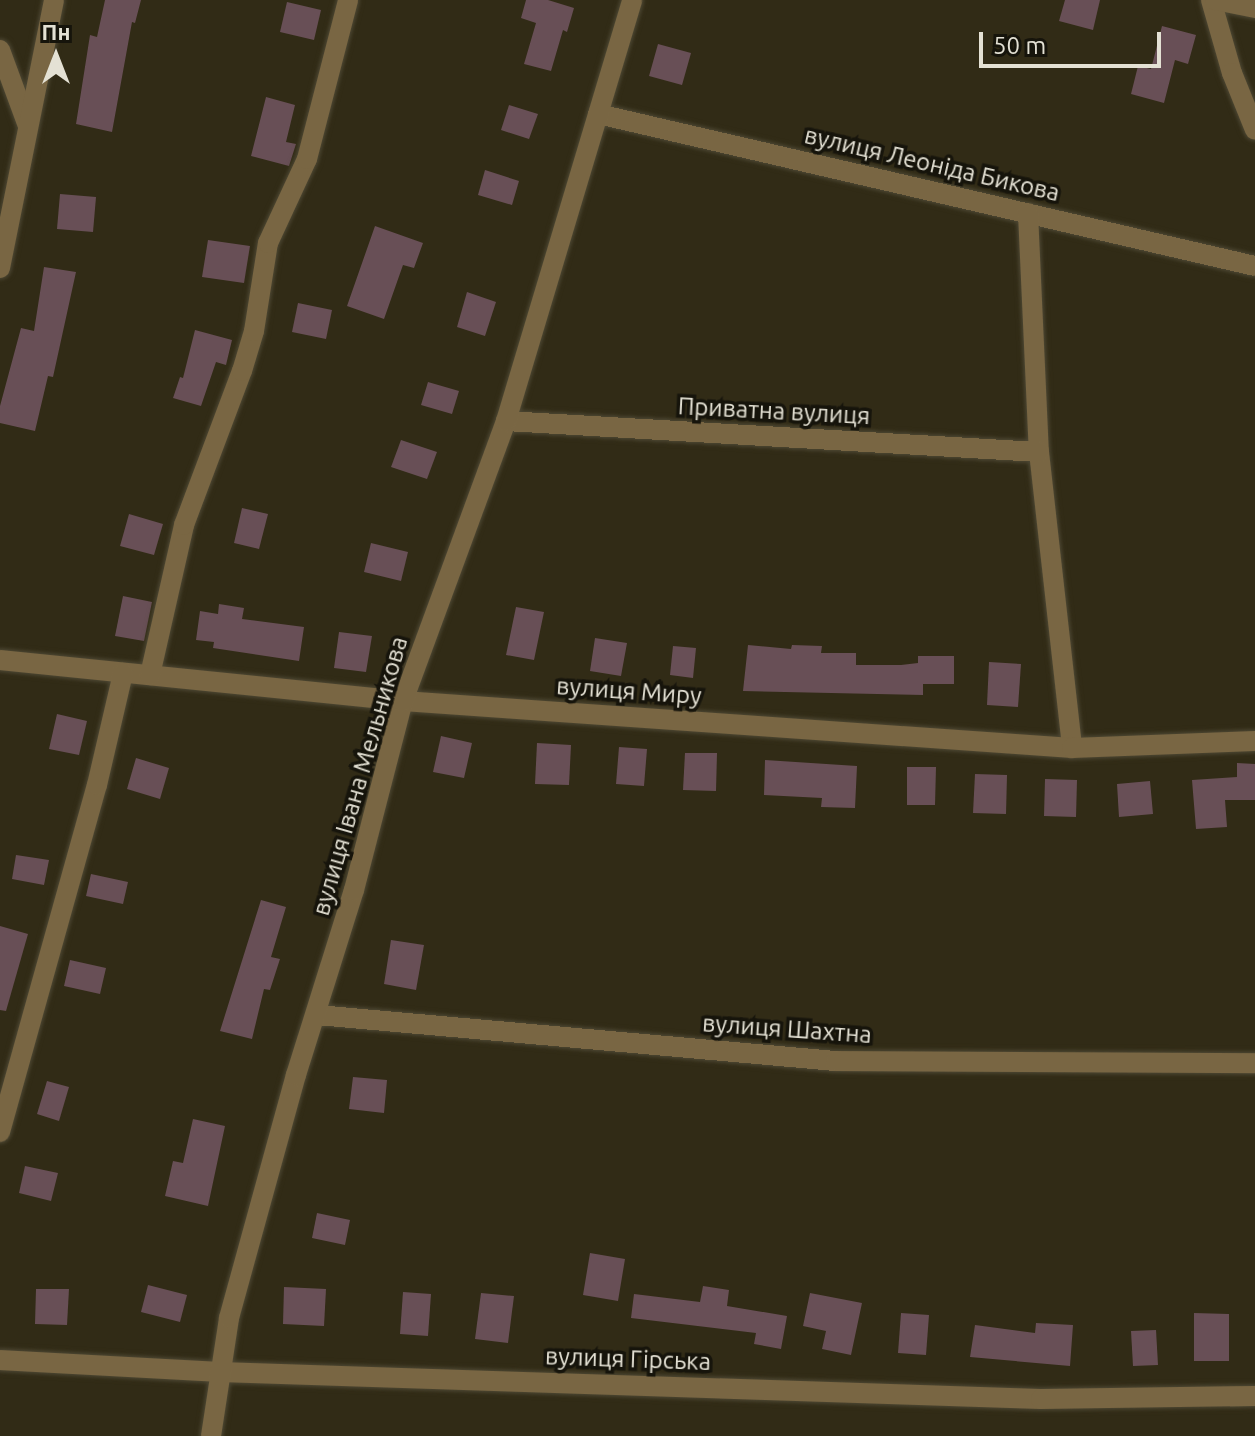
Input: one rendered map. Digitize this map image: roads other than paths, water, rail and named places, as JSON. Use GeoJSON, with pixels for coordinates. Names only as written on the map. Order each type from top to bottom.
{"type":"FeatureCollection","features":[{"type":"Feature","properties":{"kind":"street"},"geometry":{"type":"LineString","coordinates":[[0,268],[54,0]]}},
{"type":"Feature","properties":{"kind":"street"},"geometry":{"type":"LineString","coordinates":[[150,675],[184,525],[242,371],[254,331],[268,243],[307,159],[348,0]]}},
{"type":"Feature","properties":{"kind":"street","name":"вулиця Івана Мельникова"},"geometry":{"type":"LineString","coordinates":[[211,1436],[229,1318],[253,1225],[296,1075],[317,1015],[403,701],[506,421],[632,0]]}},
{"type":"Feature","properties":{"kind":"street"},"geometry":{"type":"LineString","coordinates":[[1255,8],[1213,0],[1232,73],[1255,130]]}},
{"type":"Feature","properties":{"kind":"street"},"geometry":{"type":"LineString","coordinates":[[0,50],[28,126]]}},
{"type":"Feature","properties":{"kind":"street","name":"вулиця Леоніда Бикова"},"geometry":{"type":"LineString","coordinates":[[598,114],[1255,266]]}},
{"type":"Feature","properties":{"kind":"street"},"geometry":{"type":"LineString","coordinates":[[1028,213],[1039,452],[1072,748]]}},
{"type":"Feature","properties":{"kind":"street","name":"Приватна вулиця"},"geometry":{"type":"LineString","coordinates":[[506,421],[1039,452]]}},
{"type":"Feature","properties":{"kind":"street","name":"вулиця Миру"},"geometry":{"type":"LineString","coordinates":[[0,660],[403,701],[1072,748],[1255,741]]}},
{"type":"Feature","properties":{"kind":"street"},"geometry":{"type":"LineString","coordinates":[[0,1132],[97,785],[123,673]]}},
{"type":"Feature","properties":{"kind":"street","name":"вулиця Шахтна"},"geometry":{"type":"LineString","coordinates":[[317,1015],[836,1061],[1255,1063]]}},
{"type":"Feature","properties":{"kind":"street","name":"вулиця Гірська"},"geometry":{"type":"LineString","coordinates":[[0,1360],[220,1372],[1041,1399],[1255,1396]]}}]}
